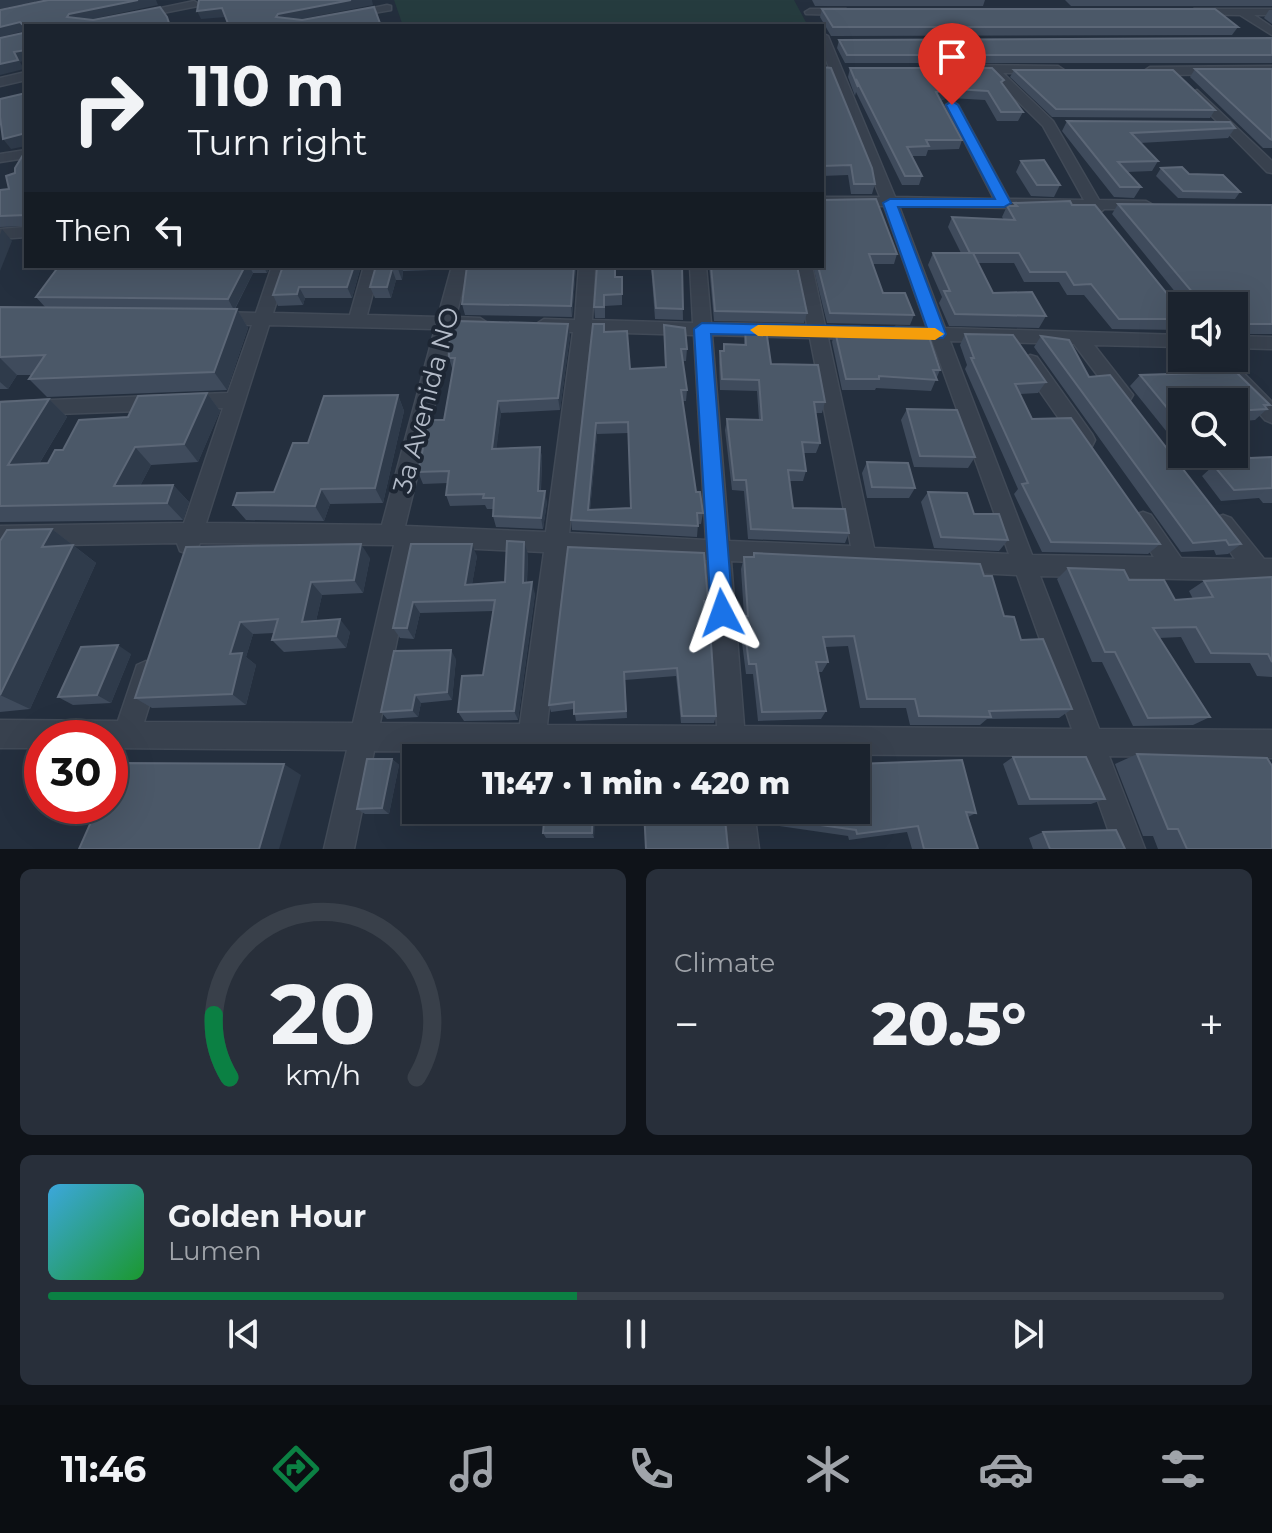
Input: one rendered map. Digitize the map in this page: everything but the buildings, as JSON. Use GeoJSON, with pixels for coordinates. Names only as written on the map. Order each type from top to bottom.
{"type":"FeatureCollection","features":[{"type":"Feature","properties":{"kind":"street"},"geometry":{"type":"LineString","coordinates":[[804,0],[816,24]]}},
{"type":"Feature","properties":{"kind":"street"},"geometry":{"type":"LineString","coordinates":[[1224,0],[1272,32]]}},
{"type":"Feature","properties":{"kind":"street"},"geometry":{"type":"LineString","coordinates":[[35,24],[27,5],[46,5]]}},
{"type":"Feature","properties":{"kind":"street"},"geometry":{"type":"LineString","coordinates":[[91,24],[194,6]]}},
{"type":"Feature","properties":{"kind":"street"},"geometry":{"type":"LineString","coordinates":[[344,16],[387,8]]}},
{"type":"Feature","properties":{"kind":"street"},"geometry":{"type":"LineString","coordinates":[[810,12],[857,12]]}},
{"type":"Feature","properties":{"kind":"street"},"geometry":{"type":"LineString","coordinates":[[1181,12],[1272,12]]}},
{"type":"Feature","properties":{"kind":"street"},"geometry":{"type":"LineString","coordinates":[[827,40],[1130,849]]}},
{"type":"Feature","properties":{"kind":"street"},"geometry":{"type":"LineString","coordinates":[[1256,41],[1272,41]]}},
{"type":"Feature","properties":{"kind":"street"},"geometry":{"type":"LineString","coordinates":[[946,69],[1068,70]]}},
{"type":"Feature","properties":{"kind":"street"},"geometry":{"type":"LineString","coordinates":[[992,69],[1056,124],[1092,204],[1112,229]]}},
{"type":"Feature","properties":{"kind":"street"},"geometry":{"type":"LineString","coordinates":[[1144,71],[1272,70]]}},
{"type":"Feature","properties":{"kind":"street"},"geometry":{"type":"LineString","coordinates":[[1174,71],[1272,169]]}},
{"type":"Feature","properties":{"kind":"street"},"geometry":{"type":"LineString","coordinates":[[0,82],[24,76]]}},
{"type":"Feature","properties":{"kind":"street"},"geometry":{"type":"LineString","coordinates":[[952,105],[1004,203]]}},
{"type":"Feature","properties":{"kind":"street"},"geometry":{"type":"LineString","coordinates":[[1213,125],[1227,125]]}},
{"type":"Feature","properties":{"kind":"street"},"geometry":{"type":"LineString","coordinates":[[1252,149],[1272,149]]}},
{"type":"Feature","properties":{"kind":"street"},"geometry":{"type":"LineString","coordinates":[[0,158],[24,154]]}},
{"type":"Feature","properties":{"kind":"street"},"geometry":{"type":"LineString","coordinates":[[824,201],[1167,205]]}},
{"type":"Feature","properties":{"kind":"street"},"geometry":{"type":"LineString","coordinates":[[0,234],[24,232]]}},
{"type":"Feature","properties":{"kind":"street"},"geometry":{"type":"LineString","coordinates":[[183,562],[279,268]]}},
{"type":"Feature","properties":{"kind":"street"},"geometry":{"type":"LineString","coordinates":[[357,321],[371,268]]}},
{"type":"Feature","properties":{"kind":"street","name":"3a Avenida NO"},"geometry":{"type":"LineString","coordinates":[[339,849],[399,535],[460,268]]}},
{"type":"Feature","properties":{"kind":"street"},"geometry":{"type":"LineString","coordinates":[[532,738],[583,326],[587,268]]}},
{"type":"Feature","properties":{"kind":"street"},"geometry":{"type":"LineString","coordinates":[[698,268],[732,744]]}},
{"type":"Feature","properties":{"kind":"street"},"geometry":{"type":"LineString","coordinates":[[804,268],[864,556]]}},
{"type":"Feature","properties":{"kind":"street"},"geometry":{"type":"LineString","coordinates":[[202,318],[492,324]]}},
{"type":"Feature","properties":{"kind":"street"},"geometry":{"type":"LineString","coordinates":[[522,325],[1168,340]]}},
{"type":"Feature","properties":{"kind":"street"},"geometry":{"type":"LineString","coordinates":[[1012,335],[1093,452]]}},
{"type":"Feature","properties":{"kind":"street"},"geometry":{"type":"LineString","coordinates":[[1078,337],[1135,411]]}},
{"type":"Feature","properties":{"kind":"street"},"geometry":{"type":"LineString","coordinates":[[1248,342],[1272,343]]}},
{"type":"Feature","properties":{"kind":"street"},"geometry":{"type":"LineString","coordinates":[[1231,372],[1272,415]]}},
{"type":"Feature","properties":{"kind":"street"},"geometry":{"type":"LineString","coordinates":[[0,409],[238,400]]}},
{"type":"Feature","properties":{"kind":"street"},"geometry":{"type":"LineString","coordinates":[[1130,503],[1175,568]]}},
{"type":"Feature","properties":{"kind":"street"},"geometry":{"type":"LineString","coordinates":[[1210,508],[1265,570]]}},
{"type":"Feature","properties":{"kind":"street"},"geometry":{"type":"LineString","coordinates":[[0,536],[192,533],[399,535],[556,545],[717,549],[1023,565],[1265,570]]}},
{"type":"Feature","properties":{"kind":"street"},"geometry":{"type":"LineString","coordinates":[[128,731],[155,648]]}},
{"type":"Feature","properties":{"kind":"street"},"geometry":{"type":"LineString","coordinates":[[128,734],[532,738],[641,744]]}},
{"type":"Feature","properties":{"kind":"street"},"geometry":{"type":"LineString","coordinates":[[1,735],[24,735]]}},
{"type":"Feature","properties":{"kind":"street"},"geometry":{"type":"LineString","coordinates":[[870,746],[1090,742],[1272,744]]}},
{"type":"Feature","properties":{"kind":"street"},"geometry":{"type":"LineString","coordinates":[[741,824],[744,849]]}},
{"type":"Feature","properties":{"kind":"green space"},"geometry":{"type":"Polygon","coordinates":[[[394,0],[794,0],[807,24],[402,24],[394,0]]]}},
{"type":"Feature","properties":{"kind":"slow traffic"},"geometry":{"type":"LineString","coordinates":[[758,330],[935,334]]}},
{"type":"Feature","properties":{"kind":"route"},"geometry":{"type":"LineString","coordinates":[[722,613],[702,329],[937,334],[890,203],[1004,203],[952,105]]}}]}
